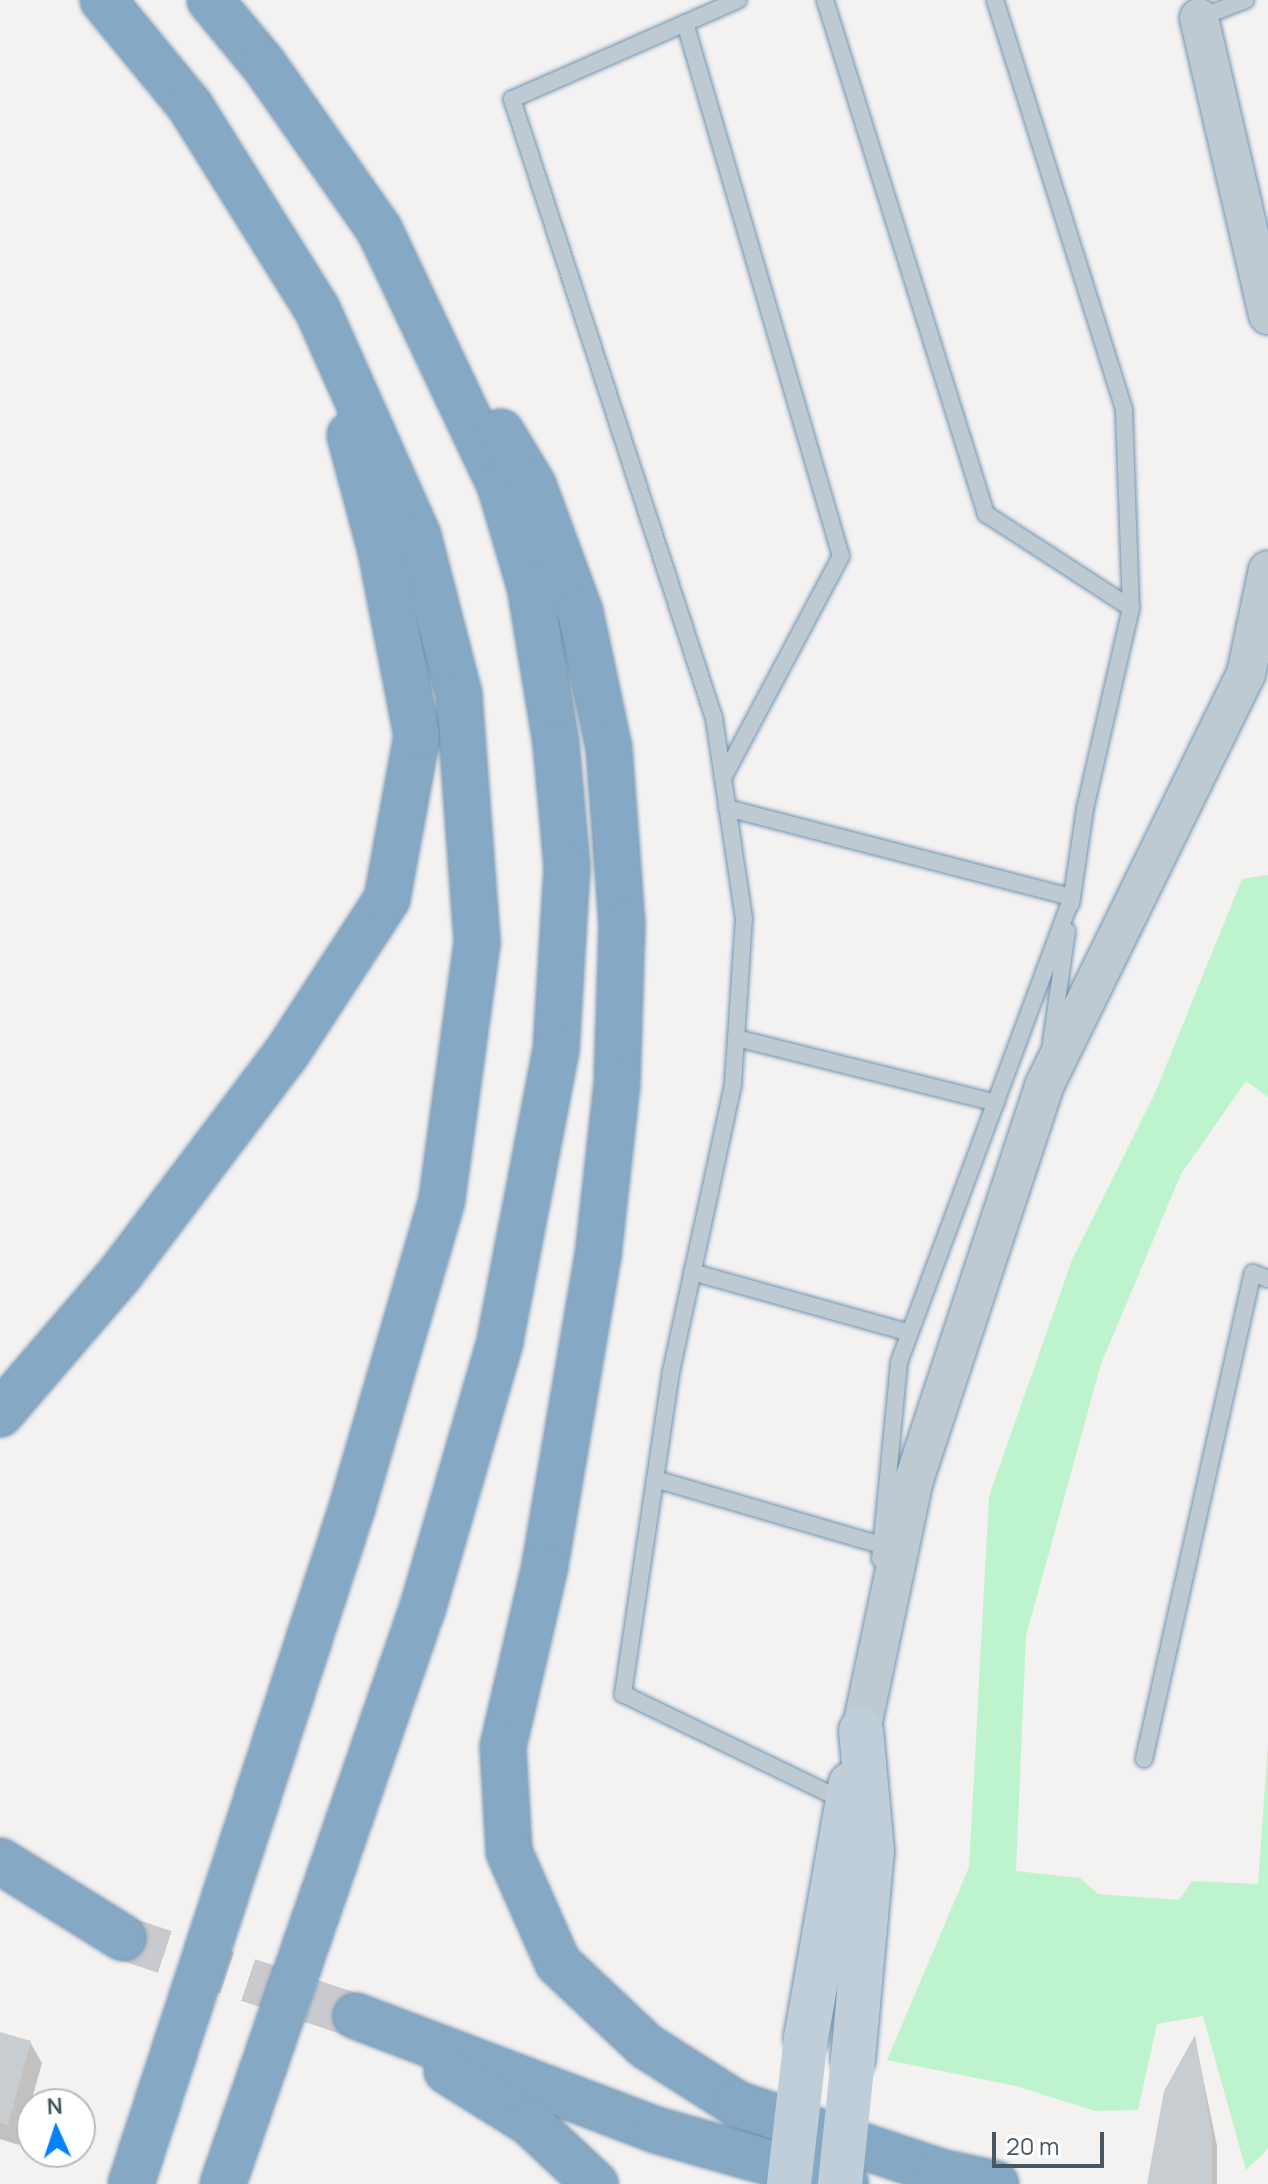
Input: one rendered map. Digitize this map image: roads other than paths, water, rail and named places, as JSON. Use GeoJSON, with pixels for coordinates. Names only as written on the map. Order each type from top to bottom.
{"type":"FeatureCollection","features":[{"type":"Feature","properties":{"kind":"highway"},"geometry":{"type":"LineString","coordinates":[[94,0],[143,51]]}},
{"type":"Feature","properties":{"kind":"highway"},"geometry":{"type":"LineString","coordinates":[[103,0],[190,106],[317,309],[418,536],[459,695],[477,943],[442,1200],[352,1508],[131,2184]]}},
{"type":"Feature","properties":{"kind":"highway"},"geometry":{"type":"LineString","coordinates":[[210,0],[264,65],[379,229],[533,485],[580,612],[610,764],[622,924],[617,1084],[598,1255],[545,1566],[503,1747],[509,1852],[558,1963],[646,2046],[737,2104],[940,2172],[996,2184]]}},
{"type":"Feature","properties":{"kind":"highway"},"geometry":{"type":"LineString","coordinates":[[223,2184],[444,1533],[500,1342],[556,1050],[567,867],[556,743],[530,586],[500,485],[379,229]]}},
{"type":"Feature","properties":{"kind":"highway"},"geometry":{"type":"LineString","coordinates":[[0,1414],[120,1274],[286,1054],[387,899],[417,736],[381,551],[317,309]]}},
{"type":"Feature","properties":{"kind":"highway"},"geometry":{"type":"LineString","coordinates":[[0,1861],[123,1938]]}},
{"type":"Feature","properties":{"kind":"highway"},"geometry":{"type":"LineString","coordinates":[[595,2184],[529,2122],[356,2016],[656,2130],[842,2184]]}},
{"type":"Feature","properties":{"kind":"main road"},"geometry":{"type":"LineString","coordinates":[[789,2184],[806,2038],[863,1722]]}},
{"type":"Feature","properties":{"kind":"main road"},"geometry":{"type":"LineString","coordinates":[[842,2184],[872,1851],[863,1722]]}},
{"type":"Feature","properties":{"kind":"street"},"geometry":{"type":"LineString","coordinates":[[1199,18],[1268,315]]}},
{"type":"Feature","properties":{"kind":"street"},"geometry":{"type":"LineString","coordinates":[[863,1722],[914,1480],[1044,1086],[1246,674],[1268,570]]}},
{"type":"Feature","properties":{"kind":"lane"},"geometry":{"type":"LineString","coordinates":[[738,0],[512,99],[714,718],[744,918],[733,1085],[692,1272],[655,1479],[623,1694],[848,1803]]}},
{"type":"Feature","properties":{"kind":"lane"},"geometry":{"type":"LineString","coordinates":[[825,0],[986,514],[1131,608]]}},
{"type":"Feature","properties":{"kind":"lane"},"geometry":{"type":"LineString","coordinates":[[995,0],[1124,410],[1131,608],[1085,809],[1044,1086]]}},
{"type":"Feature","properties":{"kind":"lane"},"geometry":{"type":"LineString","coordinates":[[1199,18],[1246,0]]}},
{"type":"Feature","properties":{"kind":"lane"},"geometry":{"type":"LineString","coordinates":[[685,23],[841,556],[723,778]]}},
{"type":"Feature","properties":{"kind":"lane"},"geometry":{"type":"LineString","coordinates":[[727,808],[1072,897]]}},
{"type":"Feature","properties":{"kind":"lane"},"geometry":{"type":"LineString","coordinates":[[863,1722],[899,1363],[1072,897]]}},
{"type":"Feature","properties":{"kind":"lane"},"geometry":{"type":"LineString","coordinates":[[736,1038],[996,1103]]}},
{"type":"Feature","properties":{"kind":"lane"},"geometry":{"type":"LineString","coordinates":[[692,1272],[910,1333]]}},
{"type":"Feature","properties":{"kind":"lane"},"geometry":{"type":"LineString","coordinates":[[1144,1759],[1253,1273],[1268,1279]]}},
{"type":"Feature","properties":{"kind":"lane"},"geometry":{"type":"LineString","coordinates":[[655,1479],[881,1545]]}},
{"type":"Feature","properties":{"kind":"tunnel"},"geometry":{"type":"LineString","coordinates":[[123,1938],[356,2016]]}}]}
